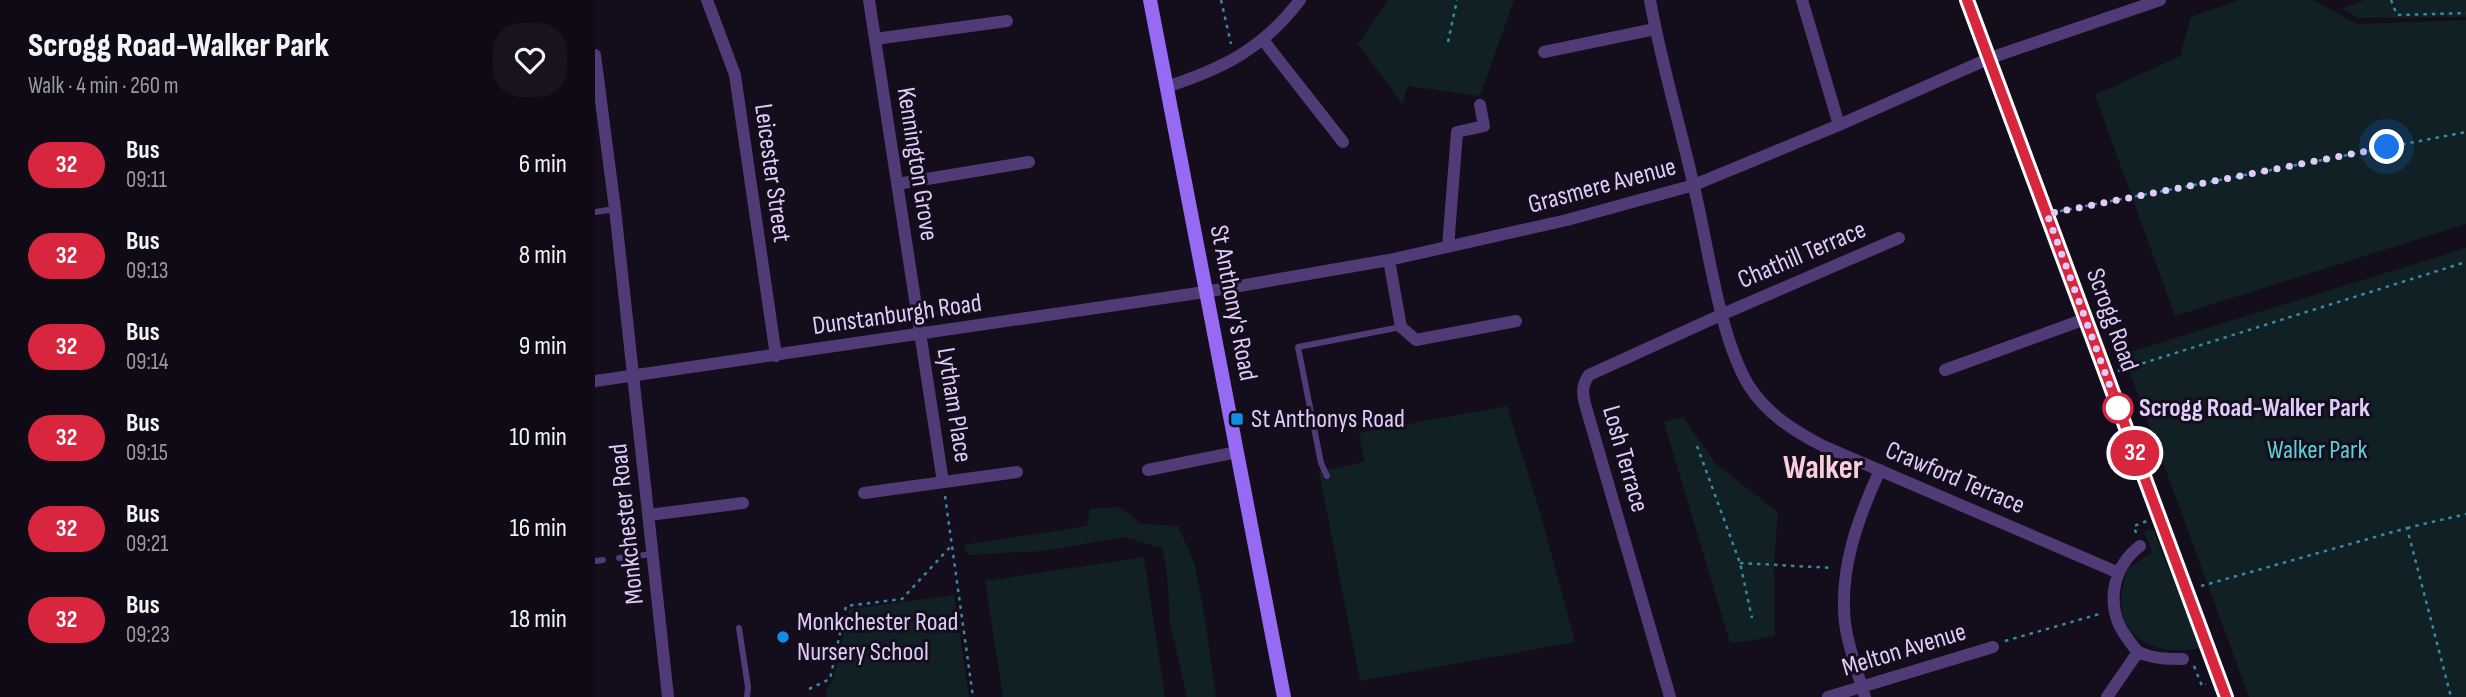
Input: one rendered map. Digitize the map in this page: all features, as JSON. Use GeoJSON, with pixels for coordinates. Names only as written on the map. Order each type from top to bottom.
{"type":"FeatureCollection","features":[{"type":"Feature","properties":{"kind":"street","name":"Leicester Street"},"geometry":{"type":"LineString","coordinates":[[707,0],[735,75],[776,356]]}},
{"type":"Feature","properties":{"kind":"street","name":"Kennington Grove"},"geometry":{"type":"LineString","coordinates":[[869,0],[920,335]]}},
{"type":"Feature","properties":{"kind":"street","name":"St Anthony's Road"},"geometry":{"type":"LineString","coordinates":[[1150,0],[1284,697]]}},
{"type":"Feature","properties":{"kind":"street"},"geometry":{"type":"LineString","coordinates":[[1166,87],[1207,74],[1235,60],[1263,40],[1300,0]]}},
{"type":"Feature","properties":{"kind":"street","name":"Crawford Terrace"},"geometry":{"type":"LineString","coordinates":[[1650,0],[1723,314],[1738,363],[1750,387],[1765,407],[1793,430],[1823,446],[2119,573]]}},
{"type":"Feature","properties":{"kind":"street"},"geometry":{"type":"LineString","coordinates":[[1802,0],[1839,125]]}},
{"type":"Feature","properties":{"kind":"street","name":"Scrogg Road"},"geometry":{"type":"LineString","coordinates":[[1967,0],[2226,697]]}},
{"type":"Feature","properties":{"kind":"street","name":"Grasmere Avenue"},"geometry":{"type":"LineString","coordinates":[[1206,292],[1389,260],[1567,220],[1694,185],[1990,58],[2160,0]]}},
{"type":"Feature","properties":{"kind":"street"},"geometry":{"type":"LineString","coordinates":[[875,39],[1007,21]]}},
{"type":"Feature","properties":{"kind":"street"},"geometry":{"type":"LineString","coordinates":[[1544,52],[1655,29]]}},
{"type":"Feature","properties":{"kind":"street"},"geometry":{"type":"LineString","coordinates":[[1263,40],[1343,142]]}},
{"type":"Feature","properties":{"kind":"street","name":"Monkchester Road"},"geometry":{"type":"LineString","coordinates":[[595,55],[597,88],[615,209],[668,697]]}},
{"type":"Feature","properties":{"kind":"street"},"geometry":{"type":"LineString","coordinates":[[1448,247],[1457,132],[1484,126],[1480,105]]}},
{"type":"Feature","properties":{"kind":"street"},"geometry":{"type":"LineString","coordinates":[[897,184],[1029,162]]}},
{"type":"Feature","properties":{"kind":"street","name":"Chathill Terrace"},"geometry":{"type":"LineString","coordinates":[[1723,314],[1899,238]]}},
{"type":"Feature","properties":{"kind":"street"},"geometry":{"type":"LineString","coordinates":[[1389,260],[1401,327],[1416,340],[1516,321]]}},
{"type":"Feature","properties":{"kind":"street","name":"Dunstanburgh Road"},"geometry":{"type":"LineString","coordinates":[[595,381],[1206,292]]}},
{"type":"Feature","properties":{"kind":"street","name":"Losh Terrace"},"geometry":{"type":"LineString","coordinates":[[1670,697],[1585,404],[1583,383],[1589,375],[1723,314]]}},
{"type":"Feature","properties":{"kind":"street"},"geometry":{"type":"LineString","coordinates":[[1945,370],[2085,319]]}},
{"type":"Feature","properties":{"kind":"street","name":"Lytham Place"},"geometry":{"type":"LineString","coordinates":[[920,335],[943,482]]}},
{"type":"Feature","properties":{"kind":"street"},"geometry":{"type":"LineString","coordinates":[[1148,470],[1237,452]]}},
{"type":"Feature","properties":{"kind":"street"},"geometry":{"type":"LineString","coordinates":[[1863,692],[1845,624],[1844,587],[1851,548],[1863,507],[1880,470]]}},
{"type":"Feature","properties":{"kind":"street","name":"Lytham Place"},"geometry":{"type":"LineString","coordinates":[[865,493],[1017,472]]}},
{"type":"Feature","properties":{"kind":"street"},"geometry":{"type":"LineString","coordinates":[[649,515],[743,503]]}},
{"type":"Feature","properties":{"kind":"street"},"geometry":{"type":"LineString","coordinates":[[2140,546],[2129,554],[2119,573],[2113,611],[2120,629],[2138,652],[2163,659],[2183,659]]}},
{"type":"Feature","properties":{"kind":"street","name":"Melton Avenue"},"geometry":{"type":"LineString","coordinates":[[1828,697],[1863,692],[1993,648]]}},
{"type":"Feature","properties":{"kind":"street"},"geometry":{"type":"LineString","coordinates":[[2107,697],[2138,652]]}},
{"type":"Feature","properties":{"kind":"lane"},"geometry":{"type":"LineString","coordinates":[[595,212],[615,209]]}},
{"type":"Feature","properties":{"kind":"lane"},"geometry":{"type":"LineString","coordinates":[[1327,476],[1321,463],[1299,347],[1401,327]]}},
{"type":"Feature","properties":{"kind":"lane"},"geometry":{"type":"LineString","coordinates":[[619,558],[653,554]]}},
{"type":"Feature","properties":{"kind":"lane"},"geometry":{"type":"LineString","coordinates":[[739,628],[748,687],[747,697]]}},
{"type":"Feature","properties":{"kind":"path"},"geometry":{"type":"LineString","coordinates":[[1220,0],[1235,60]]}},
{"type":"Feature","properties":{"kind":"path"},"geometry":{"type":"LineString","coordinates":[[1448,42],[1457,0]]}},
{"type":"Feature","properties":{"kind":"path"},"geometry":{"type":"LineString","coordinates":[[2391,0],[2396,15],[2466,13]]}},
{"type":"Feature","properties":{"kind":"path"},"geometry":{"type":"LineString","coordinates":[[2047,214],[2466,132]]}},
{"type":"Feature","properties":{"kind":"path"},"geometry":{"type":"LineString","coordinates":[[2106,374],[2466,262]]}},
{"type":"Feature","properties":{"kind":"path"},"geometry":{"type":"LineString","coordinates":[[1697,446],[1740,563],[1752,618]]}},
{"type":"Feature","properties":{"kind":"path"},"geometry":{"type":"LineString","coordinates":[[943,482],[973,697]]}},
{"type":"Feature","properties":{"kind":"path"},"geometry":{"type":"LineString","coordinates":[[2187,592],[2209,582],[2466,514]]}},
{"type":"Feature","properties":{"kind":"path"},"geometry":{"type":"LineString","coordinates":[[2140,546],[2134,526],[2159,516]]}},
{"type":"Feature","properties":{"kind":"path"},"geometry":{"type":"LineString","coordinates":[[2407,528],[2451,697]]}},
{"type":"Feature","properties":{"kind":"path"},"geometry":{"type":"LineString","coordinates":[[809,689],[830,679],[846,606],[902,599],[952,545]]}},
{"type":"Feature","properties":{"kind":"path"},"geometry":{"type":"LineString","coordinates":[[1740,563],[1847,569]]}},
{"type":"Feature","properties":{"kind":"path"},"geometry":{"type":"LineString","coordinates":[[1993,648],[1999,643],[2113,611]]}},
{"type":"Feature","properties":{"kind":"path"},"geometry":{"type":"LineString","coordinates":[[2183,659],[2191,658],[2203,686],[2220,679]]}},
{"type":"Feature","properties":{"kind":"green space"},"geometry":{"type":"Polygon","coordinates":[[[1388,0],[1514,0],[1480,96],[1408,86],[1402,104],[1358,44],[1388,0]]]}},
{"type":"Feature","properties":{"kind":"green space"},"geometry":{"type":"Polygon","coordinates":[[[2239,0],[2314,0],[2357,24],[2466,20],[2466,224],[2175,316],[2095,95],[2180,56],[2191,17],[2239,0]]]}},
{"type":"Feature","properties":{"kind":"green space"},"geometry":{"type":"Polygon","coordinates":[[[2365,0],[2466,0],[2466,17],[2357,18],[2342,8],[2365,0]]]}},
{"type":"Feature","properties":{"kind":"green space","name":"Walker Park"},"geometry":{"type":"Polygon","coordinates":[[[2466,248],[2466,697],[2249,697],[2123,354],[2466,248]]]}},
{"type":"Feature","properties":{"kind":"green space"},"geometry":{"type":"Polygon","coordinates":[[[1507,406],[1543,523],[1575,642],[1360,681],[1319,472],[1364,462],[1359,433],[1507,406]]]}},
{"type":"Feature","properties":{"kind":"green space"},"geometry":{"type":"Polygon","coordinates":[[[1683,417],[1716,464],[1778,512],[1774,563],[1775,636],[1730,642],[1664,422],[1683,417]]]}},
{"type":"Feature","properties":{"kind":"green space"},"geometry":{"type":"Polygon","coordinates":[[[1119,507],[1142,524],[1178,526],[1195,565],[1216,697],[1187,697],[1170,623],[1167,573],[1162,548],[1124,537],[1044,551],[968,555],[964,545],[1087,526],[1090,509],[1119,507]]]}},
{"type":"Feature","properties":{"kind":"green space"},"geometry":{"type":"Polygon","coordinates":[[[2153,529],[2200,648],[2177,650],[2153,646],[2134,634],[2122,613],[2121,597],[2127,569],[2152,552],[2144,531],[2153,529]]]}},
{"type":"Feature","properties":{"kind":"green space"},"geometry":{"type":"Polygon","coordinates":[[[1144,557],[1165,697],[1003,697],[985,581],[1144,557]]]}},
{"type":"Feature","properties":{"kind":"green space"},"geometry":{"type":"Polygon","coordinates":[[[954,595],[969,697],[827,697],[826,689],[833,680],[849,609],[954,595]]]}},
{"type":"Feature","properties":{"kind":"bus line","name":"32"},"geometry":{"type":"LineString","coordinates":[[1967,0],[2226,697]]}},
{"type":"Feature","properties":{"kind":"place","name":"Scrogg Road-Walker Park"},"geometry":{"type":"Point","coordinates":[2118,408]}},
{"type":"Feature","properties":{"kind":"place","name":"St Anthonys Road"},"geometry":{"type":"Point","coordinates":[1237,419]}},
{"type":"Feature","properties":{"kind":"place","name":"Monkchester Road Nursery School"},"geometry":{"type":"Point","coordinates":[783,637]}},
{"type":"Feature","properties":{"kind":"district","name":"Walker"},"geometry":{"type":"Point","coordinates":[1823,468]}},
{"type":"Feature","properties":{"kind":"route"},"geometry":{"type":"LineString","coordinates":[[2118,408],[2047,214],[2387,147]]}}]}
